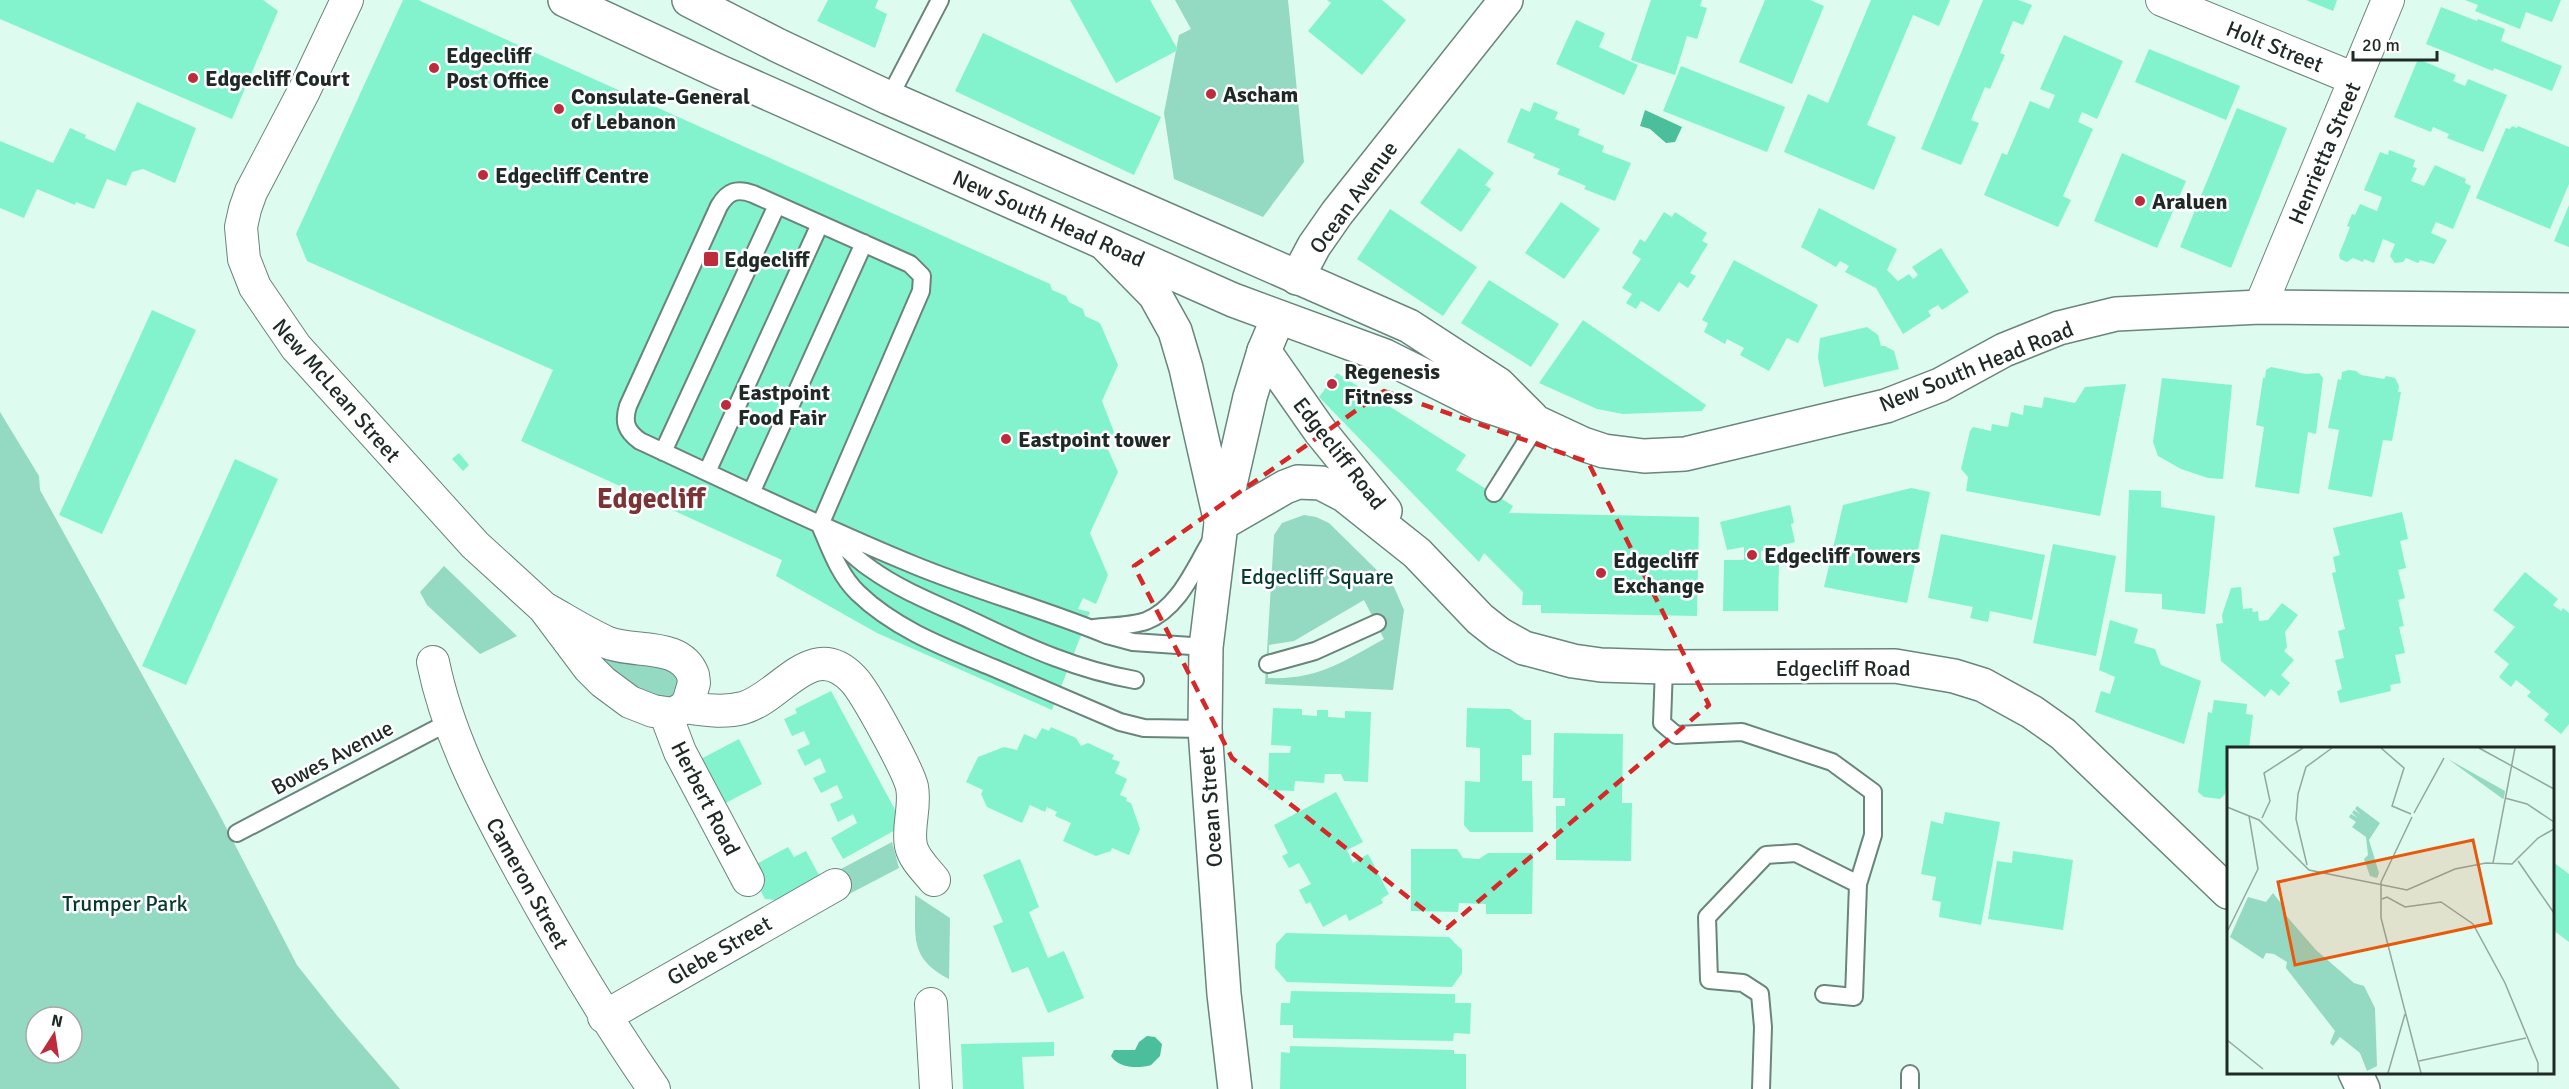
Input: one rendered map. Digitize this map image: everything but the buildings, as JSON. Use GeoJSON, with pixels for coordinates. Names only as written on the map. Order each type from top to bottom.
{"type":"FeatureCollection","features":[{"type":"Feature","properties":{"kind":"main road","name":"New South Head Road"},"geometry":{"type":"LineString","coordinates":[[565,0],[711,69],[1278,318],[1385,356],[1479,403],[1538,423],[1582,444],[1624,455],[1684,454],[1887,406],[1940,385],[2004,350],[2059,328],[2116,314],[2260,307],[2569,310]]}},
{"type":"Feature","properties":{"kind":"main road","name":"New South Head Road"},"geometry":{"type":"LineString","coordinates":[[689,0],[889,98],[1408,326],[1498,384],[1538,423]]}},
{"type":"Feature","properties":{"kind":"main road","name":"Ocean Avenue"},"geometry":{"type":"LineString","coordinates":[[1221,524],[1264,351],[1314,246],[1337,213],[1506,0]]}},
{"type":"Feature","properties":{"kind":"main road"},"geometry":{"type":"LineString","coordinates":[[1100,239],[1155,295],[1175,331],[1186,368],[1221,524]]}},
{"type":"Feature","properties":{"kind":"main road","name":"Edgecliff Road"},"geometry":{"type":"LineString","coordinates":[[1264,351],[1320,430],[1365,484],[1417,553],[1480,619],[1499,634],[1524,648],[1573,661],[1601,665],[1895,666],[1954,676],[1983,686],[2032,712],[2063,734],[2227,890]]}},
{"type":"Feature","properties":{"kind":"main road","name":"Edgecliff Road"},"geometry":{"type":"LineString","coordinates":[[1221,524],[1285,487],[1310,482],[1322,483],[1344,495],[1417,553]]}},
{"type":"Feature","properties":{"kind":"main road","name":"Ocean Street"},"geometry":{"type":"LineString","coordinates":[[1221,524],[1206,647],[1205,729],[1224,994],[1235,1089]]}},
{"type":"Feature","properties":{"kind":"main road"},"geometry":{"type":"LineString","coordinates":[[2356,1074],[2363,1089]]}},
{"type":"Feature","properties":{"kind":"street","name":"New McLean Street"},"geometry":{"type":"LineString","coordinates":[[347,0],[304,91],[251,192],[241,227],[244,259],[255,287],[296,347],[476,545],[544,608],[589,668],[603,682],[630,702],[681,701],[691,670],[679,658],[660,651],[620,647],[606,642],[544,608]]}},
{"type":"Feature","properties":{"kind":"street","name":"Holt Street"},"geometry":{"type":"LineString","coordinates":[[2162,0],[2355,79]]}},
{"type":"Feature","properties":{"kind":"street","name":"Henrietta Street"},"geometry":{"type":"LineString","coordinates":[[2260,307],[2388,0]]}},
{"type":"Feature","properties":{"kind":"street","name":"Cameron Street"},"geometry":{"type":"LineString","coordinates":[[434,662],[441,700],[487,808],[545,917],[604,1017],[654,1089]]}},
{"type":"Feature","properties":{"kind":"street"},"geometry":{"type":"LineString","coordinates":[[681,701],[716,692],[733,695],[751,694],[780,686],[805,668],[821,663],[838,666],[856,682],[907,774],[913,799],[911,845],[915,856],[934,880]]}},
{"type":"Feature","properties":{"kind":"street","name":"Herbert Road"},"geometry":{"type":"LineString","coordinates":[[681,701],[680,753],[748,880]]}},
{"type":"Feature","properties":{"kind":"street","name":"Glebe Street"},"geometry":{"type":"LineString","coordinates":[[604,1017],[835,885]]}},
{"type":"Feature","properties":{"kind":"street"},"geometry":{"type":"LineString","coordinates":[[931,1004],[936,1089]]}},
{"type":"Feature","properties":{"kind":"lane"},"geometry":{"type":"LineString","coordinates":[[889,98],[940,0]]}},
{"type":"Feature","properties":{"kind":"lane"},"geometry":{"type":"LineString","coordinates":[[1205,729],[1134,727],[950,650],[906,628],[879,611],[856,591],[835,560],[820,525],[923,282],[918,269],[864,243],[753,194],[738,190],[726,195],[625,416],[626,427],[631,434],[663,452],[820,525],[917,566],[1133,642],[1206,647]]}},
{"type":"Feature","properties":{"kind":"lane"},"geometry":{"type":"LineString","coordinates":[[663,452],[777,205]]}},
{"type":"Feature","properties":{"kind":"lane"},"geometry":{"type":"LineString","coordinates":[[707,472],[820,224]]}},
{"type":"Feature","properties":{"kind":"lane"},"geometry":{"type":"LineString","coordinates":[[751,493],[864,243]]}},
{"type":"Feature","properties":{"kind":"lane"},"geometry":{"type":"LineString","coordinates":[[1494,493],[1538,423]]}},
{"type":"Feature","properties":{"kind":"lane"},"geometry":{"type":"LineString","coordinates":[[1091,628],[1145,621],[1165,610],[1180,593],[1221,524]]}},
{"type":"Feature","properties":{"kind":"lane"},"geometry":{"type":"LineString","coordinates":[[820,525],[872,570],[899,586],[1046,655],[1105,675],[1135,680]]}},
{"type":"Feature","properties":{"kind":"lane"},"geometry":{"type":"LineString","coordinates":[[1268,664],[1315,651],[1377,623]]}},
{"type":"Feature","properties":{"kind":"lane"},"geometry":{"type":"LineString","coordinates":[[1664,667],[1662,723],[1676,735],[1742,732],[1832,762],[1873,792],[1873,835],[1858,884],[1854,997],[1824,994]]}},
{"type":"Feature","properties":{"kind":"lane","name":"Bowes Avenue"},"geometry":{"type":"LineString","coordinates":[[237,833],[449,722]]}},
{"type":"Feature","properties":{"kind":"lane"},"geometry":{"type":"LineString","coordinates":[[1761,1089],[1763,1027],[1760,994],[1743,983],[1709,980],[1707,917],[1766,855],[1796,853],[1858,884]]}},
{"type":"Feature","properties":{"kind":"highlighted area"},"geometry":{"type":"Polygon","coordinates":[[[1384,391],[1588,462],[1709,705],[1447,928],[1232,758],[1134,566],[1384,391]]]}},
{"type":"Feature","properties":{"kind":"green space"},"geometry":{"type":"Polygon","coordinates":[[[1175,0],[1288,0],[1304,162],[1263,217],[1174,179],[1164,113],[1179,35],[1191,29],[1175,0]]]}},
{"type":"Feature","properties":{"kind":"green space","name":"Trumper Park"},"geometry":{"type":"Polygon","coordinates":[[[0,412],[39,476],[40,490],[217,810],[297,965],[400,1089],[0,1089],[0,412]]]}},
{"type":"Feature","properties":{"kind":"green space","name":"Edgecliff Square"},"geometry":{"type":"Polygon","coordinates":[[[1304,515],[1329,523],[1394,587],[1404,610],[1393,690],[1265,684],[1274,535],[1282,523],[1304,515]],[[1364,600],[1294,641],[1269,645],[1268,678],[1286,678],[1316,673],[1384,639],[1364,600]]]}},
{"type":"Feature","properties":{"kind":"green space"},"geometry":{"type":"Polygon","coordinates":[[[444,566],[517,636],[480,654],[427,605],[420,592],[444,566]]]}},
{"type":"Feature","properties":{"kind":"green space"},"geometry":{"type":"Polygon","coordinates":[[[589,652],[687,665],[666,715],[589,652]]]}},
{"type":"Feature","properties":{"kind":"green space"},"geometry":{"type":"Polygon","coordinates":[[[892,842],[899,868],[832,903],[820,880],[892,842]]]}},
{"type":"Feature","properties":{"kind":"green space"},"geometry":{"type":"Polygon","coordinates":[[[915,895],[950,918],[949,979],[936,971],[920,954],[915,934],[915,895]]]}},
{"type":"Feature","properties":{"kind":"shaded area"},"geometry":{"type":"Polygon","coordinates":[[[1645,110],[1682,127],[1675,142],[1666,143],[1650,129],[1640,126],[1645,110]]]}},
{"type":"Feature","properties":{"kind":"shaded area"},"geometry":{"type":"Polygon","coordinates":[[[1147,1036],[1155,1037],[1162,1044],[1160,1056],[1151,1065],[1140,1067],[1123,1065],[1111,1056],[1114,1050],[1135,1050],[1139,1042],[1147,1036]]]}},
{"type":"Feature","properties":{"kind":"place","name":"Edgecliff Post Office"},"geometry":{"type":"Point","coordinates":[434,68]}},
{"type":"Feature","properties":{"kind":"place","name":"Edgecliff Court"},"geometry":{"type":"Point","coordinates":[193,78]}},
{"type":"Feature","properties":{"kind":"place","name":"Ascham"},"geometry":{"type":"Point","coordinates":[1211,94]}},
{"type":"Feature","properties":{"kind":"place","name":"Consulate-General of Lebanon"},"geometry":{"type":"Point","coordinates":[559,109]}},
{"type":"Feature","properties":{"kind":"place","name":"Edgecliff Centre"},"geometry":{"type":"Point","coordinates":[483,175]}},
{"type":"Feature","properties":{"kind":"place","name":"Araluen"},"geometry":{"type":"Point","coordinates":[2140,201]}},
{"type":"Feature","properties":{"kind":"place","name":"Edgecliff"},"geometry":{"type":"Point","coordinates":[711,259]}},
{"type":"Feature","properties":{"kind":"place","name":"Regenesis Fitness"},"geometry":{"type":"Point","coordinates":[1332,384]}},
{"type":"Feature","properties":{"kind":"place","name":"Eastpoint Food Fair"},"geometry":{"type":"Point","coordinates":[726,405]}},
{"type":"Feature","properties":{"kind":"place","name":"Eastpoint tower"},"geometry":{"type":"Point","coordinates":[1006,439]}},
{"type":"Feature","properties":{"kind":"place","name":"Edgecliff Towers"},"geometry":{"type":"Point","coordinates":[1752,555]}},
{"type":"Feature","properties":{"kind":"place","name":"Edgecliff Exchange"},"geometry":{"type":"Point","coordinates":[1601,573]}},
{"type":"Feature","properties":{"kind":"district","name":"Edgecliff"},"geometry":{"type":"Point","coordinates":[651,498]}}]}
